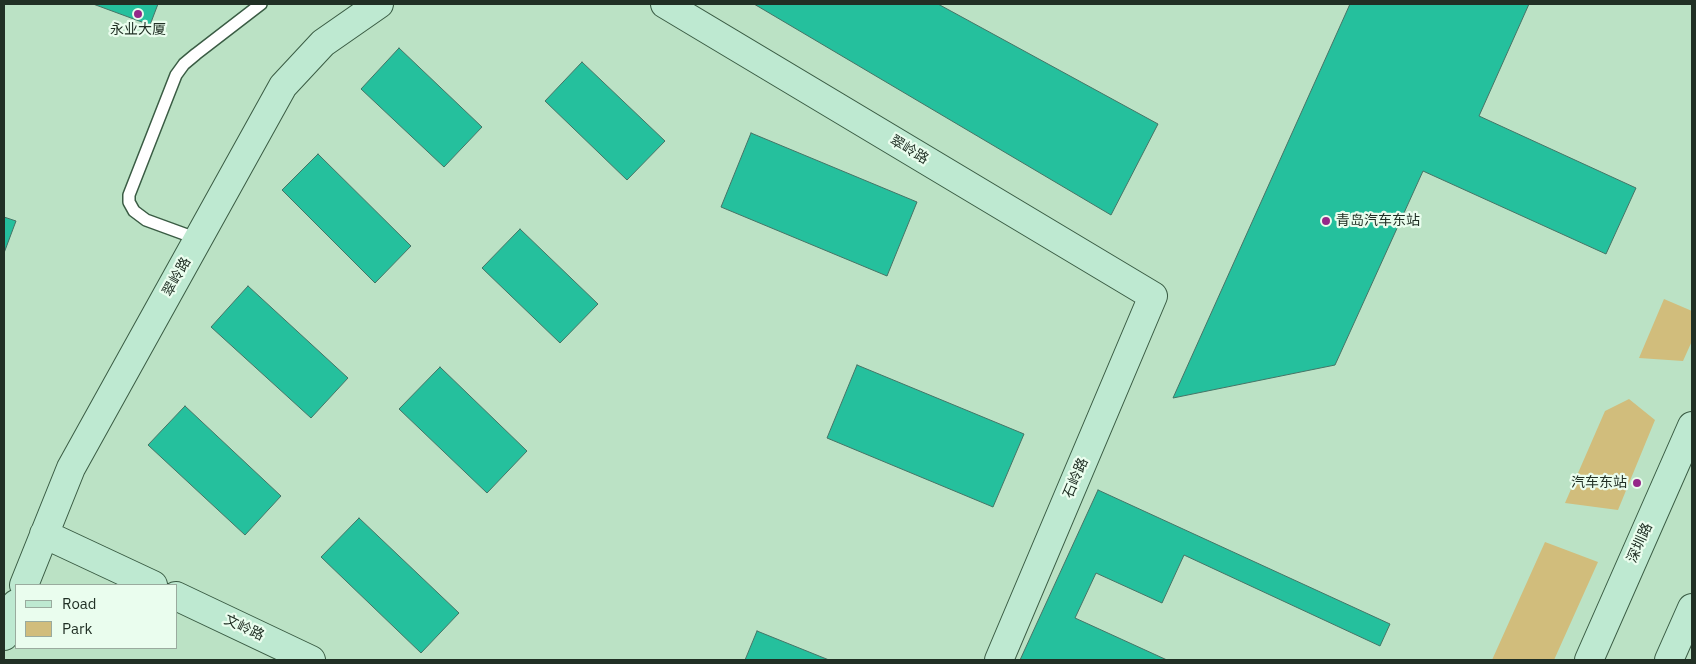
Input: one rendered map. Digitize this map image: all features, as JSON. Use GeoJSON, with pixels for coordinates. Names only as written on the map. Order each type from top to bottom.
{"type":"FeatureCollection","features":[{"type":"Feature","properties":{"kind":"street","name":"翠岭路"},"geometry":{"type":"LineString","coordinates":[[24,584],[71,468],[283,86],[323,42],[379,4]]}},
{"type":"Feature","properties":{"kind":"street","name":"翠岭路"},"geometry":{"type":"LineString","coordinates":[[665,4],[1153,296]]}},
{"type":"Feature","properties":{"kind":"street","name":"石岭路"},"geometry":{"type":"LineString","coordinates":[[999,660],[1153,296]]}},
{"type":"Feature","properties":{"kind":"street","name":"深圳路"},"geometry":{"type":"LineString","coordinates":[[1589,660],[1692,426]]}},
{"type":"Feature","properties":{"kind":"street"},"geometry":{"type":"LineString","coordinates":[[44,534],[151,584]]}},
{"type":"Feature","properties":{"kind":"street","name":"文岭路"},"geometry":{"type":"LineString","coordinates":[[178,597],[311,660]]}},
{"type":"Feature","properties":{"kind":"street"},"geometry":{"type":"LineString","coordinates":[[4,636],[15,607]]}},
{"type":"Feature","properties":{"kind":"street"},"geometry":{"type":"LineString","coordinates":[[1669,660],[1692,608]]}},
{"type":"Feature","properties":{"kind":"lane"},"geometry":{"type":"LineString","coordinates":[[198,239],[146,220],[134,211],[129,202],[129,195],[176,75],[184,64],[196,54],[262,4]]}},
{"type":"Feature","properties":{"kind":"green space"},"geometry":{"type":"Polygon","coordinates":[[[1664,299],[1692,311],[1692,341],[1683,361],[1639,358],[1664,299]]]}},
{"type":"Feature","properties":{"kind":"green space"},"geometry":{"type":"Polygon","coordinates":[[[1629,399],[1655,420],[1618,510],[1565,503],[1605,411],[1629,399]]]}},
{"type":"Feature","properties":{"kind":"green space"},"geometry":{"type":"Polygon","coordinates":[[[1545,542],[1598,562],[1554,660],[1492,660],[1545,542]]]}},
{"type":"Feature","properties":{"kind":"building","name":"永业大厦"},"geometry":{"type":"Polygon","coordinates":[[[93,4],[158,4],[150,25],[93,4]]]}},
{"type":"Feature","properties":{"kind":"building"},"geometry":{"type":"Polygon","coordinates":[[[754,4],[938,4],[1158,124],[1111,215],[754,4]]]}},
{"type":"Feature","properties":{"kind":"building","name":"青岛汽车东站"},"geometry":{"type":"Polygon","coordinates":[[[1350,4],[1529,4],[1479,116],[1636,188],[1606,254],[1423,171],[1335,365],[1173,398],[1350,4]]]}},
{"type":"Feature","properties":{"kind":"building"},"geometry":{"type":"Polygon","coordinates":[[[399,48],[482,127],[444,167],[361,89],[399,48]]]}},
{"type":"Feature","properties":{"kind":"building"},"geometry":{"type":"Polygon","coordinates":[[[582,62],[665,141],[627,180],[545,101],[582,62]]]}},
{"type":"Feature","properties":{"kind":"building"},"geometry":{"type":"Polygon","coordinates":[[[751,133],[917,202],[887,276],[721,207],[751,133]]]}},
{"type":"Feature","properties":{"kind":"building"},"geometry":{"type":"Polygon","coordinates":[[[318,154],[411,246],[375,283],[282,190],[318,154]]]}},
{"type":"Feature","properties":{"kind":"building"},"geometry":{"type":"Polygon","coordinates":[[[4,217],[16,221],[4,253],[4,217]]]}},
{"type":"Feature","properties":{"kind":"building"},"geometry":{"type":"Polygon","coordinates":[[[520,229],[598,304],[560,343],[482,268],[520,229]]]}},
{"type":"Feature","properties":{"kind":"building"},"geometry":{"type":"Polygon","coordinates":[[[248,286],[348,378],[311,418],[211,327],[248,286]]]}},
{"type":"Feature","properties":{"kind":"building"},"geometry":{"type":"Polygon","coordinates":[[[857,365],[1024,434],[993,507],[827,438],[857,365]]]}},
{"type":"Feature","properties":{"kind":"building"},"geometry":{"type":"Polygon","coordinates":[[[440,367],[527,451],[487,493],[399,409],[440,367]]]}},
{"type":"Feature","properties":{"kind":"building"},"geometry":{"type":"Polygon","coordinates":[[[185,406],[281,496],[245,535],[148,445],[185,406]]]}},
{"type":"Feature","properties":{"kind":"building"},"geometry":{"type":"Polygon","coordinates":[[[1098,490],[1390,624],[1380,646],[1184,555],[1162,603],[1096,573],[1075,618],[1167,660],[1020,660],[1098,490]]]}},
{"type":"Feature","properties":{"kind":"building"},"geometry":{"type":"Polygon","coordinates":[[[359,518],[459,613],[421,653],[321,557],[359,518]]]}},
{"type":"Feature","properties":{"kind":"building"},"geometry":{"type":"Polygon","coordinates":[[[757,631],[829,660],[745,660],[757,631]]]}},
{"type":"Feature","properties":{"kind":"place","name":"永业大厦"},"geometry":{"type":"Point","coordinates":[138,14]}},
{"type":"Feature","properties":{"kind":"place","name":"青岛汽车东站"},"geometry":{"type":"Point","coordinates":[1326,221]}},
{"type":"Feature","properties":{"kind":"place","name":"汽车东站"},"geometry":{"type":"Point","coordinates":[1637,483]}}]}
